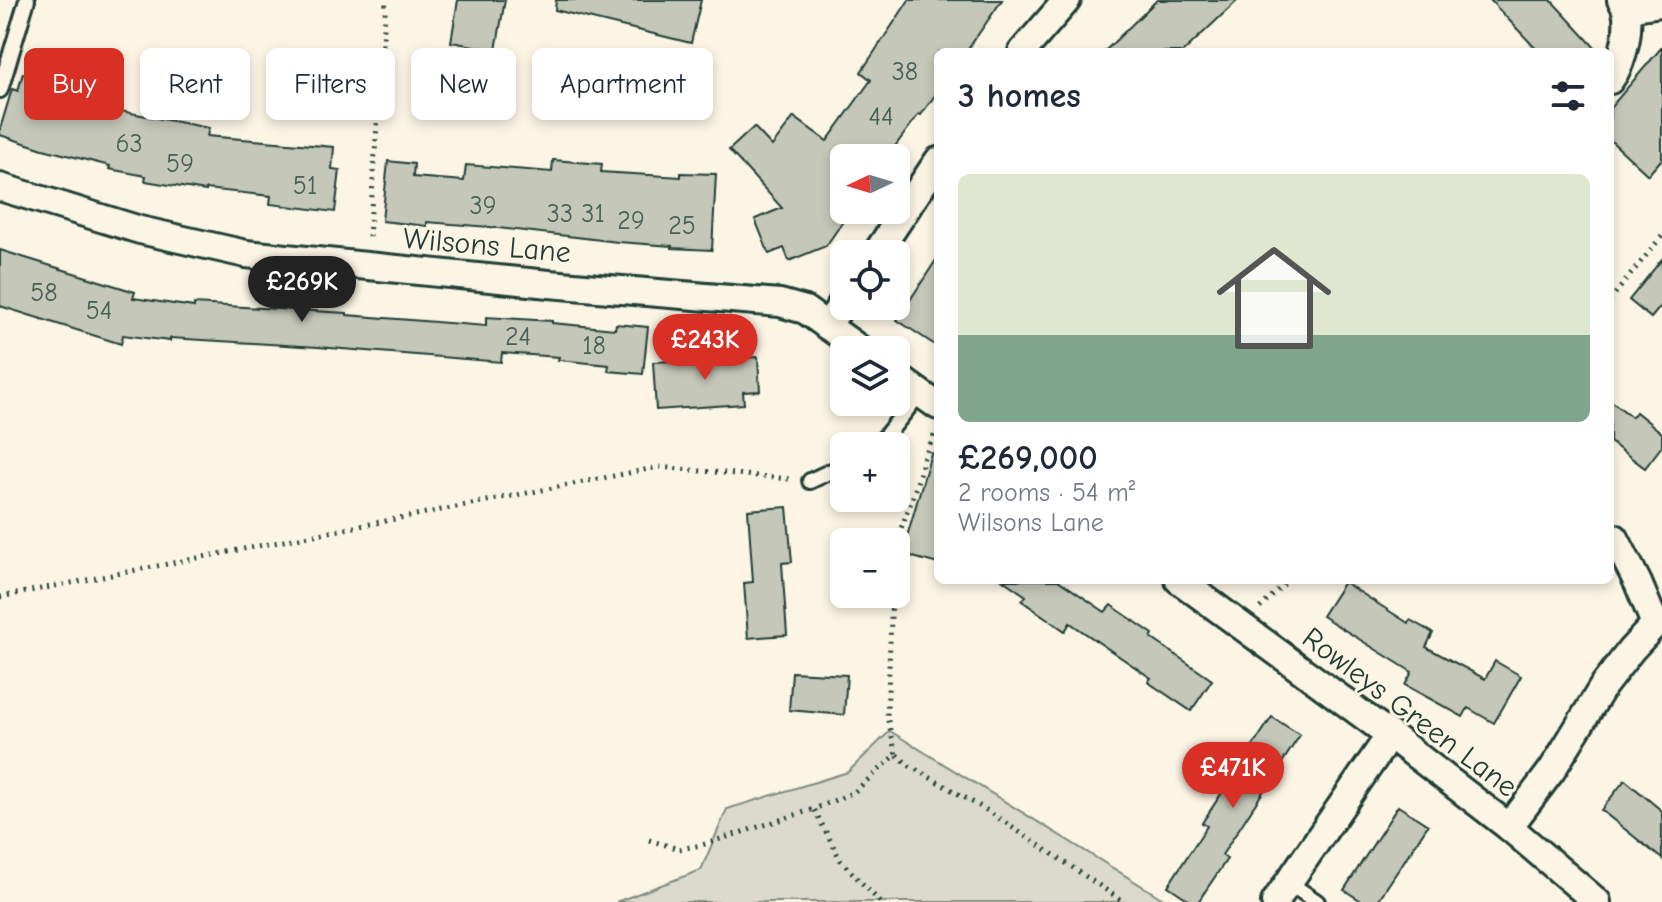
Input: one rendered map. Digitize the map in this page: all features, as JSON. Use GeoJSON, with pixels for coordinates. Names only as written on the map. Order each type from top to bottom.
{"type":"FeatureCollection","features":[{"type":"Feature","properties":{"kind":"street"},"geometry":{"type":"LineString","coordinates":[[1025,48],[1067,0]]}},
{"type":"Feature","properties":{"kind":"street"},"geometry":{"type":"LineString","coordinates":[[1614,74],[1624,48],[1627,26],[1624,4],[1662,3]]}},
{"type":"Feature","properties":{"kind":"street"},"geometry":{"type":"LineString","coordinates":[[885,240],[934,167]]}},
{"type":"Feature","properties":{"kind":"street","name":"Wilsons Lane"},"geometry":{"type":"LineString","coordinates":[[0,187],[140,230],[246,254],[549,284],[767,301],[805,310],[827,326]]}},
{"type":"Feature","properties":{"kind":"street"},"geometry":{"type":"LineString","coordinates":[[831,320],[827,326],[841,336]]}},
{"type":"Feature","properties":{"kind":"street"},"geometry":{"type":"LineString","coordinates":[[910,386],[929,399]]}},
{"type":"Feature","properties":{"kind":"street"},"geometry":{"type":"LineString","coordinates":[[1509,827],[1552,770],[1604,685],[1631,650],[1659,623],[1614,540]]}},
{"type":"Feature","properties":{"kind":"street","name":"Rowleys Green Lane"},"geometry":{"type":"LineString","coordinates":[[1195,585],[1509,827],[1597,902]]}},
{"type":"Feature","properties":{"kind":"street"},"geometry":{"type":"LineString","coordinates":[[1282,892],[1390,735]]}},
{"type":"Feature","properties":{"kind":"lane"},"geometry":{"type":"LineString","coordinates":[[0,90],[27,0]]}},
{"type":"Feature","properties":{"kind":"lane"},"geometry":{"type":"LineString","coordinates":[[891,432],[929,399]]}},
{"type":"Feature","properties":{"kind":"lane"},"geometry":{"type":"LineString","coordinates":[[810,481],[830,472]]}},
{"type":"Feature","properties":{"kind":"lane"},"geometry":{"type":"LineString","coordinates":[[1282,892],[1317,902]]}},
{"type":"Feature","properties":{"kind":"path"},"geometry":{"type":"LineString","coordinates":[[366,266],[386,0]]}},
{"type":"Feature","properties":{"kind":"path"},"geometry":{"type":"LineString","coordinates":[[1614,295],[1662,236]]}},
{"type":"Feature","properties":{"kind":"path"},"geometry":{"type":"LineString","coordinates":[[901,528],[934,436]]}},
{"type":"Feature","properties":{"kind":"path"},"geometry":{"type":"LineString","coordinates":[[0,597],[659,467],[810,481]]}},
{"type":"Feature","properties":{"kind":"path"},"geometry":{"type":"LineString","coordinates":[[891,608],[887,717],[896,755],[988,811],[1124,902]]}},
{"type":"Feature","properties":{"kind":"path"},"geometry":{"type":"LineString","coordinates":[[649,840],[679,849],[702,845],[814,809],[854,792],[896,755]]}},
{"type":"Feature","properties":{"kind":"path"},"geometry":{"type":"LineString","coordinates":[[814,809],[841,861],[880,902]]}},
{"type":"Feature","properties":{"kind":"shaded area"},"geometry":{"type":"Polygon","coordinates":[[[890,731],[1168,902],[616,902],[701,870],[727,809],[848,772],[890,731]]]}},
{"type":"Feature","properties":{"kind":"building"},"geometry":{"type":"Polygon","coordinates":[[[458,0],[505,0],[496,48],[451,42],[458,0]]]}},
{"type":"Feature","properties":{"kind":"building"},"geometry":{"type":"Polygon","coordinates":[[[556,0],[701,0],[691,43],[555,10],[556,0]]]}},
{"type":"Feature","properties":{"kind":"building"},"geometry":{"type":"Polygon","coordinates":[[[909,0],[1002,0],[969,48],[934,48],[934,97],[897,144],[830,144],[830,224],[841,224],[826,246],[789,261],[784,248],[769,254],[755,219],[782,208],[729,150],[754,127],[772,146],[794,117],[827,141],[871,80],[861,72],[909,0]]]}},
{"type":"Feature","properties":{"kind":"building"},"geometry":{"type":"Polygon","coordinates":[[[1157,0],[1238,0],[1187,48],[1108,48],[1157,0]]]}},
{"type":"Feature","properties":{"kind":"building"},"geometry":{"type":"Polygon","coordinates":[[[1490,0],[1551,0],[1595,48],[1535,48],[1490,0]]]}},
{"type":"Feature","properties":{"kind":"building"},"geometry":{"type":"Polygon","coordinates":[[[1662,47],[1662,159],[1648,175],[1614,144],[1614,103],[1662,47]]]}},
{"type":"Feature","properties":{"kind":"building"},"geometry":{"type":"Polygon","coordinates":[[[24,73],[24,120],[124,120],[124,112],[140,115],[140,120],[167,120],[209,128],[207,136],[334,147],[332,169],[340,170],[335,212],[270,204],[271,196],[206,191],[145,181],[146,176],[109,169],[110,166],[0,135],[12,89],[18,91],[24,73]]]}},
{"type":"Feature","properties":{"kind":"building"},"geometry":{"type":"Polygon","coordinates":[[[553,160],[602,164],[601,172],[681,177],[681,173],[716,174],[712,250],[490,227],[427,222],[427,226],[382,221],[388,161],[414,164],[413,177],[464,181],[466,165],[552,172],[553,160]]]}},
{"type":"Feature","properties":{"kind":"building"},"geometry":{"type":"Polygon","coordinates":[[[0,250],[135,292],[133,298],[194,307],[194,304],[347,313],[486,326],[486,317],[615,329],[616,324],[648,327],[643,374],[608,371],[609,365],[558,360],[559,357],[502,353],[501,362],[318,347],[170,338],[170,341],[123,335],[121,344],[0,306],[0,250]]]}},
{"type":"Feature","properties":{"kind":"building"},"geometry":{"type":"Polygon","coordinates":[[[1662,259],[1662,305],[1651,318],[1629,300],[1662,259]]]}},
{"type":"Feature","properties":{"kind":"building"},"geometry":{"type":"Polygon","coordinates":[[[934,263],[934,344],[897,320],[910,320],[910,300],[934,263]]]}},
{"type":"Feature","properties":{"kind":"building"},"geometry":{"type":"Polygon","coordinates":[[[758,357],[760,391],[743,392],[744,404],[656,410],[653,362],[758,357]]]}},
{"type":"Feature","properties":{"kind":"building"},"geometry":{"type":"Polygon","coordinates":[[[1614,403],[1632,417],[1636,412],[1662,433],[1662,446],[1645,468],[1614,445],[1614,403]]]}},
{"type":"Feature","properties":{"kind":"building"},"geometry":{"type":"Polygon","coordinates":[[[931,453],[934,453],[934,563],[910,556],[909,528],[931,453]]]}},
{"type":"Feature","properties":{"kind":"building"},"geometry":{"type":"Polygon","coordinates":[[[787,507],[792,562],[782,563],[787,635],[748,638],[744,583],[753,582],[748,510],[787,507]]]}},
{"type":"Feature","properties":{"kind":"building"},"geometry":{"type":"Polygon","coordinates":[[[1009,584],[1064,584],[1105,612],[1111,605],[1153,634],[1151,638],[1212,680],[1191,711],[1148,682],[1151,678],[1070,623],[1065,631],[1022,601],[1026,596],[1009,584]]]}},
{"type":"Feature","properties":{"kind":"building"},"geometry":{"type":"Polygon","coordinates":[[[1343,584],[1347,584],[1408,623],[1410,620],[1433,633],[1426,647],[1485,679],[1495,661],[1521,676],[1494,723],[1468,708],[1463,717],[1405,685],[1412,672],[1322,616],[1343,584]]]}},
{"type":"Feature","properties":{"kind":"building"},"geometry":{"type":"Polygon","coordinates":[[[792,672],[847,675],[844,715],[789,710],[792,672]]]}},
{"type":"Feature","properties":{"kind":"building"},"geometry":{"type":"Polygon","coordinates":[[[1272,717],[1300,735],[1222,855],[1227,859],[1198,902],[1192,902],[1168,886],[1207,826],[1202,823],[1272,717]]]}},
{"type":"Feature","properties":{"kind":"building"},"geometry":{"type":"Polygon","coordinates":[[[1625,780],[1662,811],[1662,859],[1601,810],[1625,780]]]}},
{"type":"Feature","properties":{"kind":"building"},"geometry":{"type":"Polygon","coordinates":[[[1398,806],[1428,825],[1377,902],[1363,902],[1344,890],[1398,806]]]}}]}
